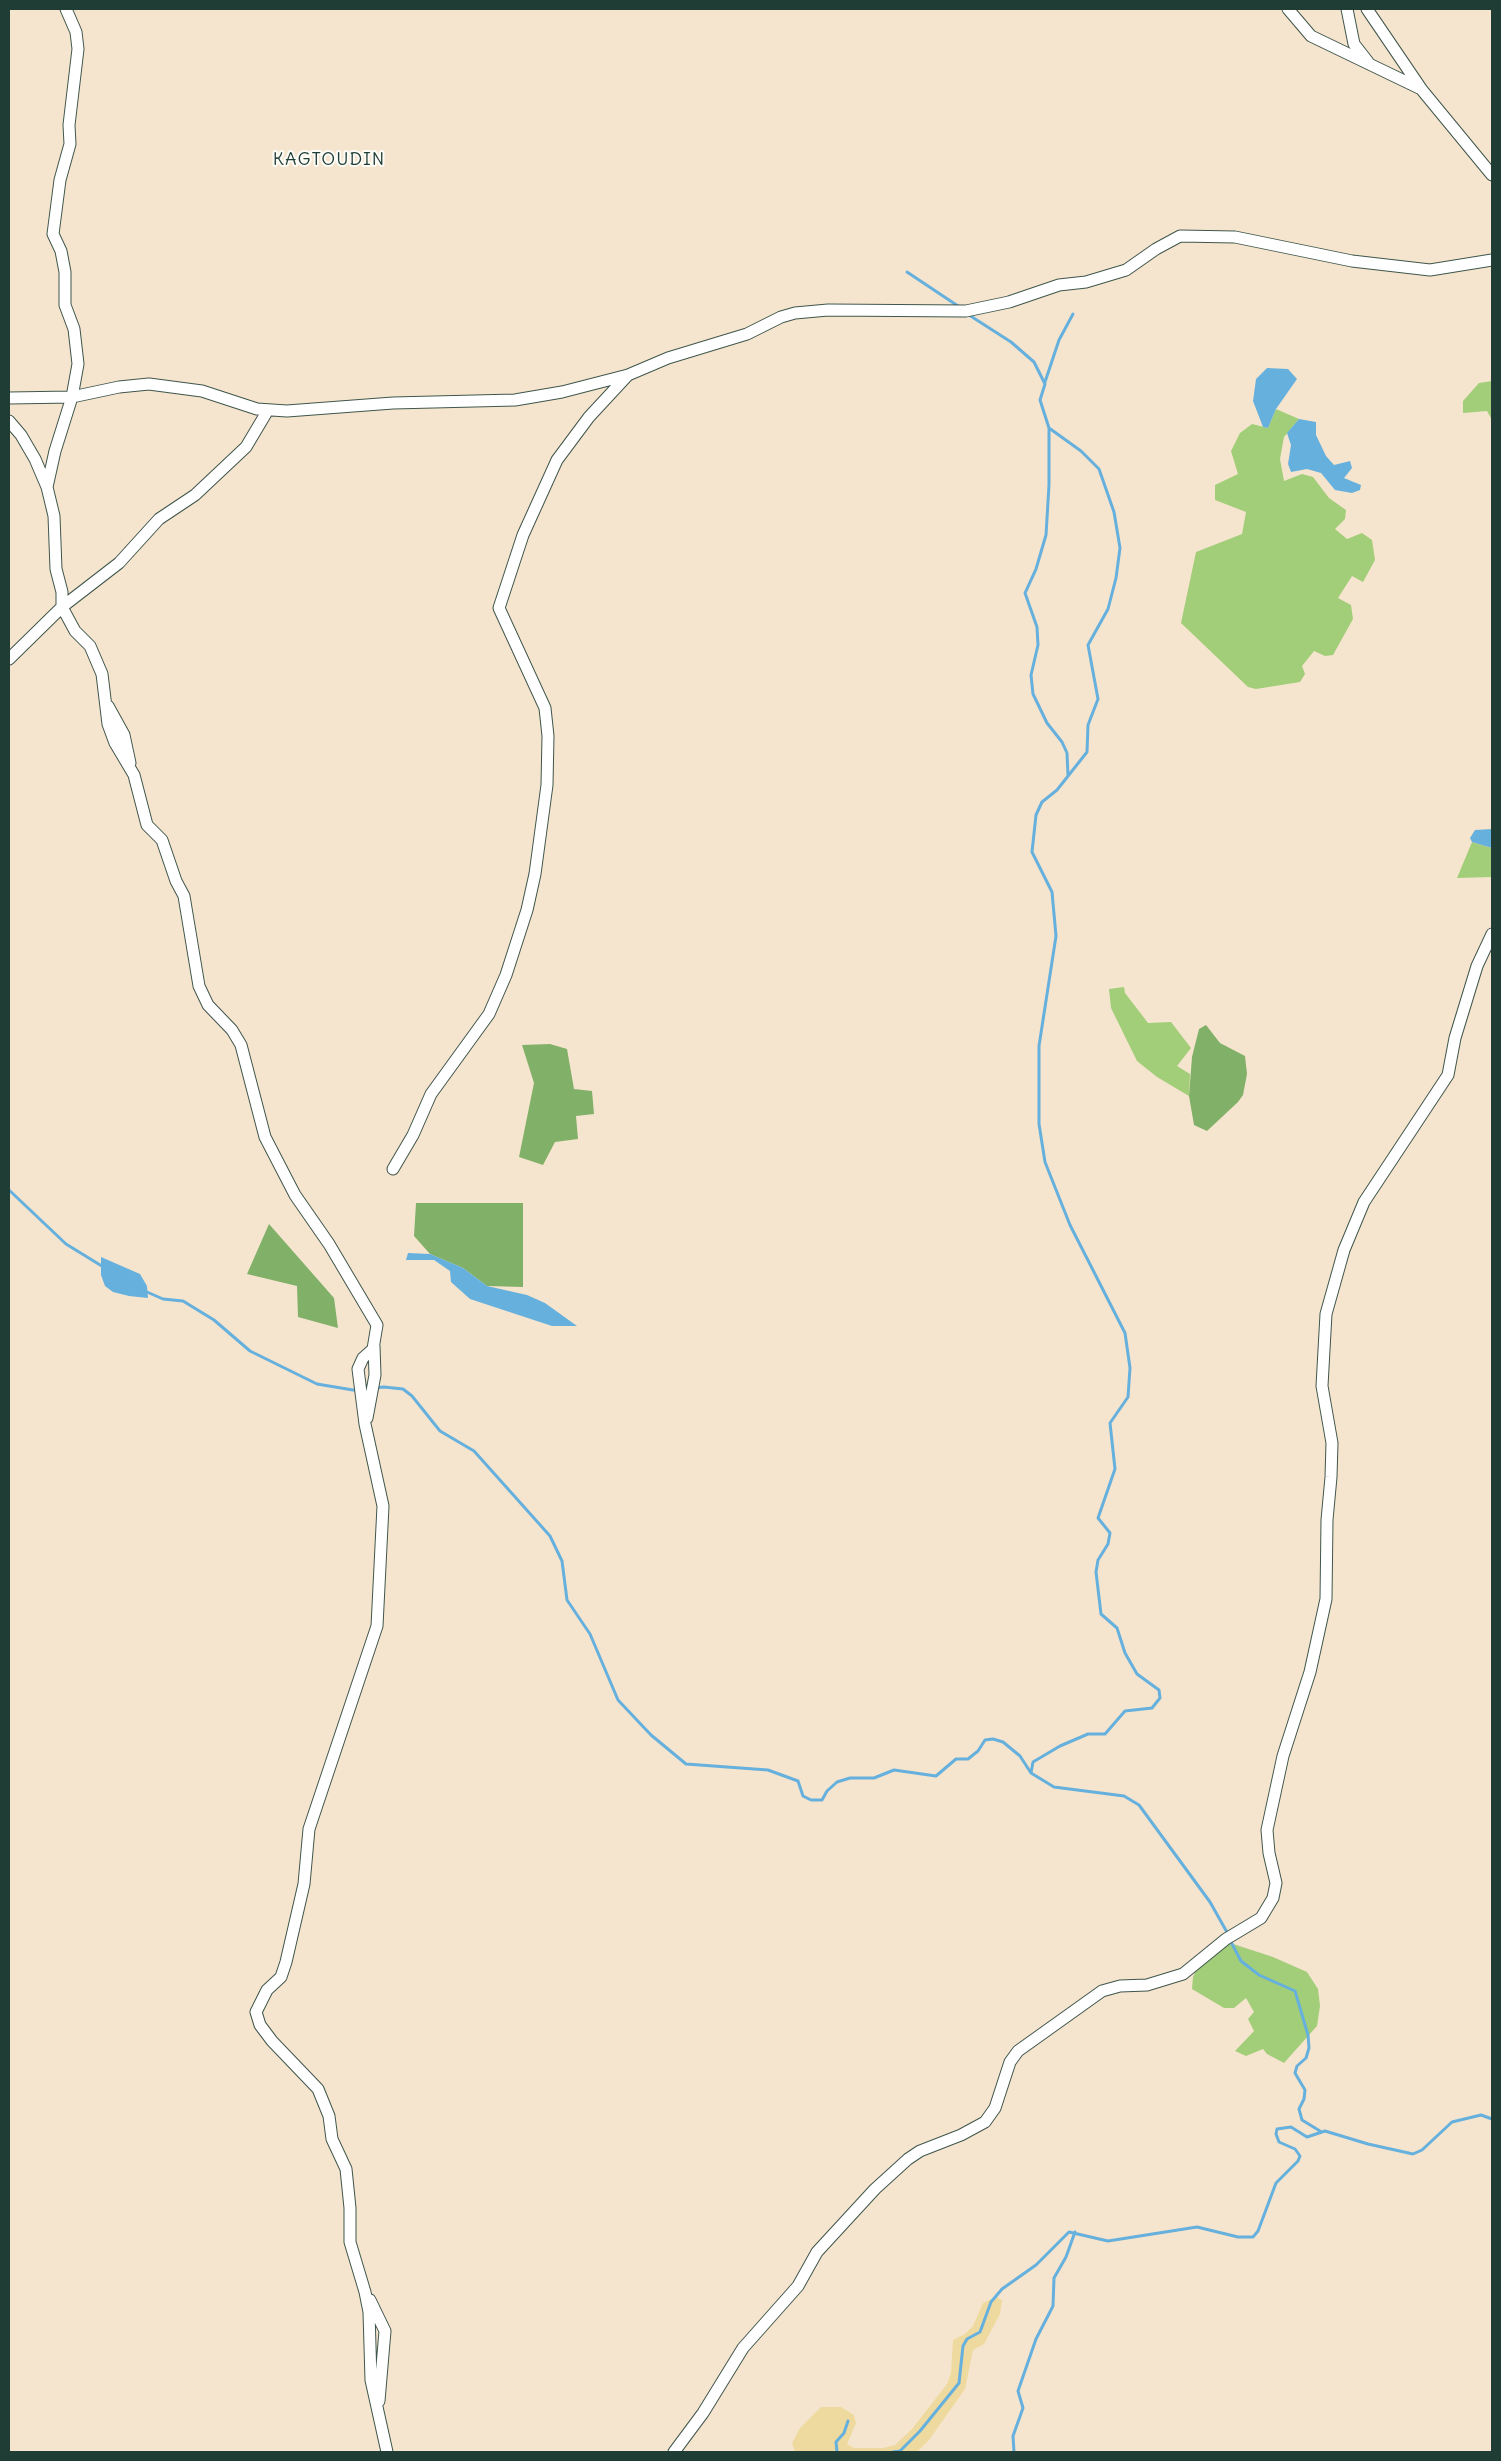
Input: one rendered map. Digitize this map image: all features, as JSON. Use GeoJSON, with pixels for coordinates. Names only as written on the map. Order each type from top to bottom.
{"type":"FeatureCollection","features":[{"type":"Feature","properties":{"kind":"street"},"geometry":{"type":"LineString","coordinates":[[47,487],[55,451],[72,397],[78,364],[75,338],[69,314],[64,305],[65,272],[62,251],[53,234],[60,180],[70,144],[68,125],[78,49],[76,32],[66,9]]}},
{"type":"Feature","properties":{"kind":"street"},"geometry":{"type":"LineString","coordinates":[[1288,9],[1311,36],[1422,90]]}},
{"type":"Feature","properties":{"kind":"street"},"geometry":{"type":"LineString","coordinates":[[1347,9],[1354,44],[1371,65]]}},
{"type":"Feature","properties":{"kind":"street"},"geometry":{"type":"LineString","coordinates":[[1367,9],[1422,90],[1492,175]]}},
{"type":"Feature","properties":{"kind":"street"},"geometry":{"type":"LineString","coordinates":[[9,398],[72,397],[149,384],[202,391],[268,410],[287,411],[393,403],[514,400],[562,392],[628,375],[668,358],[747,334],[781,317],[795,313],[828,310],[966,312],[1010,302],[1059,285],[1086,282],[1126,270],[1156,249],[1180,236],[1235,237],[1352,261],[1430,270],[1492,260]]}},
{"type":"Feature","properties":{"kind":"street"},"geometry":{"type":"LineString","coordinates":[[393,1169],[413,1134],[431,1094],[489,1014],[509,968],[527,910],[534,874],[547,785],[548,736],[545,708],[498,608],[523,535],[557,460],[589,417],[628,375]]}},
{"type":"Feature","properties":{"kind":"street"},"geometry":{"type":"LineString","coordinates":[[9,659],[62,607],[119,564],[159,519],[195,495],[246,447],[268,410]]}},
{"type":"Feature","properties":{"kind":"street"},"geometry":{"type":"LineString","coordinates":[[9,422],[21,435],[35,459],[47,487],[54,516],[56,569],[62,592],[62,607],[75,630],[90,646],[102,674],[108,724],[115,743],[130,769],[147,825],[162,840],[176,881],[184,896],[199,986],[208,1005],[232,1030],[240,1045],[265,1137],[296,1195],[329,1244],[376,1324],[374,1346],[375,1375],[365,1424]]}},
{"type":"Feature","properties":{"kind":"street"},"geometry":{"type":"LineString","coordinates":[[674,2452],[703,2413],[743,2348],[798,2286],[817,2252],[875,2189],[908,2159],[920,2151],[961,2136],[985,2122],[995,2108],[1005,2084],[1010,2062],[1018,2051],[1102,1991],[1120,1986],[1147,1985],[1183,1974],[1226,1939],[1261,1918],[1273,1898],[1276,1884],[1269,1853],[1267,1830],[1276,1798],[1283,1756],[1310,1672],[1326,1599],[1327,1520],[1332,1443],[1322,1386],[1326,1314],[1344,1250],[1364,1202],[1448,1075],[1455,1038],[1477,966],[1492,934]]}},
{"type":"Feature","properties":{"kind":"street"},"geometry":{"type":"LineString","coordinates":[[374,1346],[358,1369],[365,1424],[384,1506],[377,1626],[309,1829],[304,1884],[286,1962],[281,1976],[264,1995],[256,2012],[260,2026],[272,2041],[312,2081],[324,2102],[332,2139],[348,2178],[350,2242],[365,2292],[385,2331],[379,2410],[387,2452]]}},
{"type":"Feature","properties":{"kind":"green space"},"geometry":{"type":"Polygon","coordinates":[[[1492,381],[1492,420],[1487,411],[1463,413],[1463,401],[1479,383],[1492,381]]]}},
{"type":"Feature","properties":{"kind":"green space"},"geometry":{"type":"Polygon","coordinates":[[[1276,409],[1299,419],[1284,437],[1280,459],[1284,481],[1302,474],[1313,477],[1329,498],[1346,510],[1345,519],[1335,529],[1347,539],[1362,533],[1372,540],[1375,560],[1363,582],[1352,576],[1338,598],[1351,605],[1353,619],[1333,655],[1325,656],[1314,651],[1302,666],[1305,674],[1300,682],[1256,689],[1248,687],[1181,623],[1196,552],[1242,534],[1246,512],[1215,500],[1215,485],[1238,474],[1231,451],[1240,433],[1252,424],[1268,428],[1276,409]]]}},
{"type":"Feature","properties":{"kind":"green space"},"geometry":{"type":"Polygon","coordinates":[[[1472,842],[1492,848],[1492,877],[1457,878],[1472,842]]]}},
{"type":"Feature","properties":{"kind":"green space"},"geometry":{"type":"Polygon","coordinates":[[[1124,987],[1125,993],[1148,1023],[1171,1022],[1191,1048],[1177,1066],[1190,1074],[1189,1096],[1157,1077],[1137,1061],[1111,1008],[1109,989],[1124,987]]]}},
{"type":"Feature","properties":{"kind":"green space"},"geometry":{"type":"Polygon","coordinates":[[[1206,1025],[1220,1043],[1245,1056],[1247,1074],[1243,1095],[1207,1131],[1194,1125],[1189,1096],[1192,1057],[1199,1029],[1206,1025]]]}},
{"type":"Feature","properties":{"kind":"green space"},"geometry":{"type":"Polygon","coordinates":[[[550,1044],[567,1049],[574,1089],[592,1091],[594,1114],[576,1116],[578,1139],[555,1142],[543,1165],[519,1157],[534,1083],[522,1045],[550,1044]]]}},
{"type":"Feature","properties":{"kind":"green space"},"geometry":{"type":"Polygon","coordinates":[[[416,1203],[523,1203],[523,1287],[487,1286],[463,1268],[430,1254],[414,1236],[416,1203]]]}},
{"type":"Feature","properties":{"kind":"green space"},"geometry":{"type":"Polygon","coordinates":[[[269,1224],[334,1298],[338,1328],[298,1317],[297,1286],[247,1274],[269,1224]]]}},
{"type":"Feature","properties":{"kind":"green space"},"geometry":{"type":"Polygon","coordinates":[[[1224,1941],[1273,1957],[1307,1972],[1318,1989],[1320,2006],[1317,2026],[1284,2063],[1267,2054],[1263,2049],[1246,2056],[1235,2051],[1254,2031],[1248,2019],[1254,2012],[1246,1998],[1234,2008],[1224,2008],[1192,1989],[1193,1977],[1197,1968],[1224,1941]]]}},
{"type":"Feature","properties":{"kind":"sand"},"geometry":{"type":"Polygon","coordinates":[[[996,2297],[1002,2300],[1000,2314],[984,2344],[973,2350],[965,2389],[929,2440],[917,2452],[795,2452],[792,2443],[800,2428],[821,2407],[841,2407],[854,2415],[856,2423],[847,2444],[854,2448],[883,2448],[895,2445],[912,2429],[947,2384],[951,2373],[953,2340],[965,2334],[973,2326],[983,2303],[996,2297]]]}},
{"type":"Feature","properties":{"kind":"water"},"geometry":{"type":"Polygon","coordinates":[[[1267,368],[1288,369],[1297,379],[1276,409],[1268,428],[1263,427],[1253,401],[1256,379],[1267,368]]]}},
{"type":"Feature","properties":{"kind":"water"},"geometry":{"type":"Polygon","coordinates":[[[1299,419],[1316,422],[1316,435],[1326,456],[1334,465],[1350,461],[1352,468],[1344,478],[1361,485],[1360,490],[1352,493],[1335,490],[1321,473],[1307,469],[1291,472],[1288,464],[1291,445],[1287,433],[1299,419]]]}},
{"type":"Feature","properties":{"kind":"water"},"geometry":{"type":"Polygon","coordinates":[[[1492,829],[1492,848],[1472,842],[1470,838],[1475,830],[1492,829]]]}},
{"type":"Feature","properties":{"kind":"water"},"geometry":{"type":"Polygon","coordinates":[[[408,1253],[430,1254],[463,1268],[487,1286],[527,1295],[545,1303],[577,1326],[552,1326],[470,1299],[451,1282],[450,1271],[434,1260],[406,1260],[408,1253]]]}},
{"type":"Feature","properties":{"kind":"water"},"geometry":{"type":"Polygon","coordinates":[[[101,1257],[140,1274],[147,1286],[148,1298],[113,1292],[105,1286],[101,1275],[101,1257]]]}},
{"type":"Feature","properties":{"kind":"waterway"},"geometry":{"type":"LineString","coordinates":[[907,272],[961,308]]}},
{"type":"Feature","properties":{"kind":"waterway"},"geometry":{"type":"LineString","coordinates":[[1045,382],[1059,340],[1073,314]]}},
{"type":"Feature","properties":{"kind":"waterway"},"geometry":{"type":"LineString","coordinates":[[969,315],[1011,342],[1034,362],[1045,384],[1040,400],[1049,428],[1081,451],[1099,469],[1114,512],[1120,548],[1116,578],[1108,609],[1088,645],[1098,699],[1088,725],[1087,752],[1057,790],[1042,802],[1036,815],[1032,852],[1052,892],[1056,936],[1039,1046],[1039,1124],[1045,1162],[1070,1225],[1125,1333],[1130,1368],[1128,1397],[1110,1423],[1115,1469],[1098,1518],[1110,1533],[1108,1544],[1098,1560],[1096,1572],[1101,1614],[1117,1628],[1125,1653],[1137,1674],[1159,1690],[1160,1698],[1152,1708],[1125,1711],[1105,1734],[1088,1734],[1060,1746],[1033,1762],[1031,1773],[1054,1787],[1124,1796],[1139,1805],[1210,1902],[1228,1934]]}},
{"type":"Feature","properties":{"kind":"waterway"},"geometry":{"type":"LineString","coordinates":[[1049,429],[1049,485],[1046,535],[1036,569],[1025,593],[1037,627],[1038,645],[1031,675],[1033,694],[1047,723],[1062,742],[1067,753],[1068,776]]}},
{"type":"Feature","properties":{"kind":"waterway"},"geometry":{"type":"LineString","coordinates":[[9,1190],[66,1244],[105,1268]]}},
{"type":"Feature","properties":{"kind":"waterway"},"geometry":{"type":"LineString","coordinates":[[147,1292],[163,1299],[183,1301],[214,1320],[250,1351],[317,1384],[353,1390],[384,1387],[403,1389],[412,1396],[440,1431],[474,1451],[550,1536],[562,1561],[567,1600],[590,1634],[618,1700],[651,1735],[686,1764],[768,1770],[798,1781],[803,1796],[811,1800],[822,1800],[827,1791],[837,1782],[850,1778],[874,1778],[894,1770],[936,1776],[956,1759],[968,1759],[978,1751],[985,1740],[993,1739],[1003,1742],[1020,1756],[1031,1773]]}},
{"type":"Feature","properties":{"kind":"waterway"},"geometry":{"type":"LineString","coordinates":[[1230,1940],[1241,1961],[1259,1975],[1295,1991],[1308,2035],[1309,2048],[1306,2058],[1297,2066],[1295,2073],[1305,2090],[1304,2099],[1299,2109],[1302,2120],[1320,2131]]}},
{"type":"Feature","properties":{"kind":"waterway"},"geometry":{"type":"LineString","coordinates":[[893,2452],[900,2451],[920,2431],[959,2383],[963,2346],[967,2339],[980,2332],[991,2302],[1002,2289],[1036,2265],[1069,2232],[1108,2241],[1197,2227],[1238,2237],[1253,2237],[1258,2231],[1276,2183],[1298,2161],[1300,2156],[1295,2149],[1279,2142],[1276,2134],[1277,2129],[1291,2127],[1307,2137],[1325,2131],[1368,2144],[1413,2154],[1422,2150],[1452,2122],[1481,2115],[1492,2119]]}},
{"type":"Feature","properties":{"kind":"waterway"},"geometry":{"type":"LineString","coordinates":[[1014,2452],[1013,2436],[1023,2408],[1018,2391],[1036,2339],[1053,2306],[1054,2278],[1066,2257],[1075,2232]]}},
{"type":"Feature","properties":{"kind":"waterway"},"geometry":{"type":"LineString","coordinates":[[837,2452],[836,2442],[844,2433],[848,2421]]}},
{"type":"Feature","properties":{"kind":"district","name":"KAGTOUDIN"},"geometry":{"type":"Point","coordinates":[329,160]}}]}
